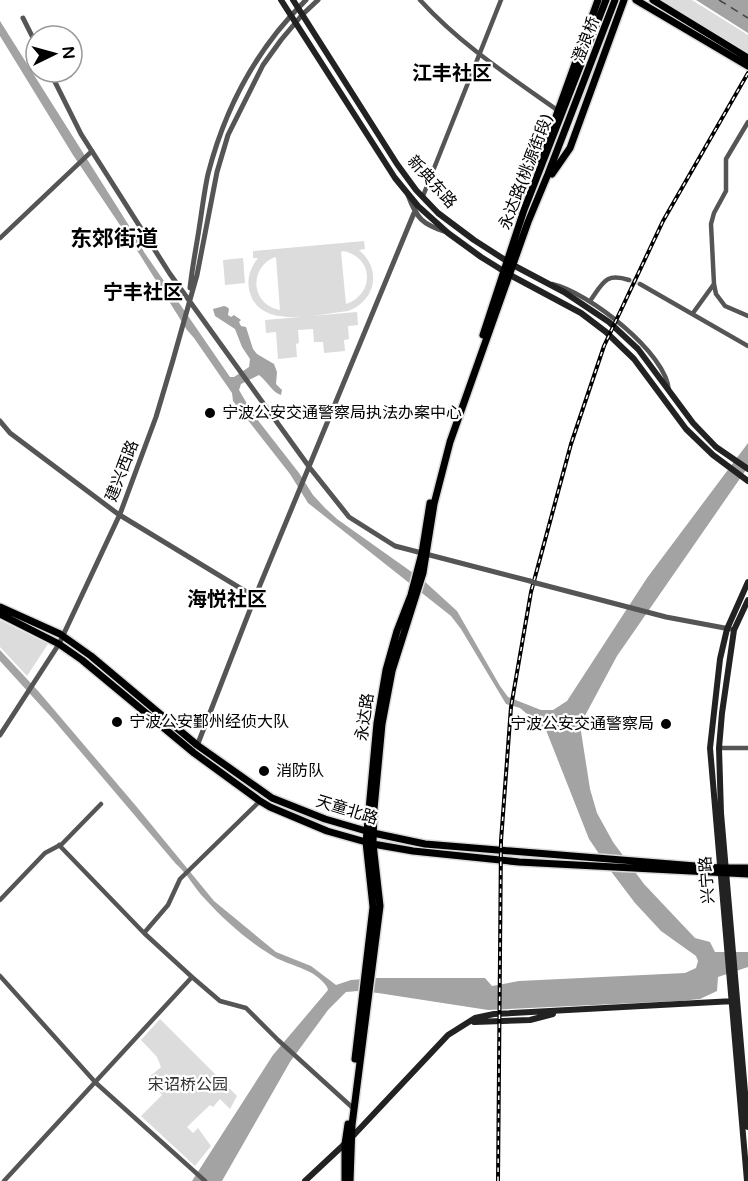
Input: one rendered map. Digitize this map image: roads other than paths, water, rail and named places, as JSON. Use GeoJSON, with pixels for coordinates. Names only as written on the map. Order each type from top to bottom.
{"type":"FeatureCollection","features":[{"type":"Feature","properties":{"kind":"main road","name":"新典东路"},"geometry":{"type":"LineString","coordinates":[[280,0],[395,178],[418,206],[448,233],[507,273],[581,313],[606,332],[634,359],[686,429],[746,480]]}},
{"type":"Feature","properties":{"kind":"main road","name":"新典东路"},"geometry":{"type":"LineString","coordinates":[[293,0],[397,164],[438,213],[510,263],[564,292],[609,322],[638,349],[693,423],[716,447],[748,469]]}},
{"type":"Feature","properties":{"kind":"main road"},"geometry":{"type":"LineString","coordinates":[[530,196],[544,145],[598,0]]}},
{"type":"Feature","properties":{"kind":"main road","name":"澄浪桥"},"geometry":{"type":"LineString","coordinates":[[574,83],[606,0]]}},
{"type":"Feature","properties":{"kind":"main road","name":"澄浪桥"},"geometry":{"type":"LineString","coordinates":[[582,89],[615,0]]}},
{"type":"Feature","properties":{"kind":"main road"},"geometry":{"type":"LineString","coordinates":[[544,183],[570,148],[624,0]]}},
{"type":"Feature","properties":{"kind":"main road"},"geometry":{"type":"LineString","coordinates":[[636,0],[748,66]]}},
{"type":"Feature","properties":{"kind":"main road"},"geometry":{"type":"LineString","coordinates":[[652,0],[748,58]]}},
{"type":"Feature","properties":{"kind":"main road","name":"永达路(桃源街段)"},"geometry":{"type":"LineString","coordinates":[[507,273],[530,196],[574,83]]}},
{"type":"Feature","properties":{"kind":"main road","name":"永达路(桃源街段)"},"geometry":{"type":"LineString","coordinates":[[510,263],[582,89]]}},
{"type":"Feature","properties":{"kind":"main road","name":"永达路"},"geometry":{"type":"LineString","coordinates":[[345,1181],[373,907],[370,832],[380,742],[392,671],[425,553],[444,462],[507,273]]}},
{"type":"Feature","properties":{"kind":"main road","name":"兴宁路"},"geometry":{"type":"LineString","coordinates":[[735,1001],[710,748],[720,659],[748,582]]}},
{"type":"Feature","properties":{"kind":"main road","name":"兴宁路"},"geometry":{"type":"LineString","coordinates":[[723,871],[719,748],[722,713],[731,629],[748,600]]}},
{"type":"Feature","properties":{"kind":"main road","name":"天童北路"},"geometry":{"type":"LineString","coordinates":[[0,607],[62,636],[91,656],[198,745],[272,798],[325,819],[425,844],[632,860],[723,871]]}},
{"type":"Feature","properties":{"kind":"main road","name":"天童北路"},"geometry":{"type":"LineString","coordinates":[[0,614],[58,644],[82,660],[194,753],[260,801],[327,831],[370,843],[424,853],[591,866],[723,871],[748,868]]}},
{"type":"Feature","properties":{"kind":"main road"},"geometry":{"type":"LineString","coordinates":[[723,871],[748,874]]}},
{"type":"Feature","properties":{"kind":"main road"},"geometry":{"type":"LineString","coordinates":[[305,1181],[348,1141],[447,1035],[465,1024],[485,1020],[530,1020],[561,1012],[735,1001]]}},
{"type":"Feature","properties":{"kind":"main road"},"geometry":{"type":"LineString","coordinates":[[735,1001],[748,1127]]}},
{"type":"Feature","properties":{"kind":"main road"},"geometry":{"type":"LineString","coordinates":[[735,1001],[747,1181]]}},
{"type":"Feature","properties":{"kind":"main road","name":"永达路"},"geometry":{"type":"LineString","coordinates":[[348,1141],[350,1181]]}},
{"type":"Feature","properties":{"kind":"street","name":"建兴西路"},"geometry":{"type":"LineString","coordinates":[[189,302],[191,276],[208,177],[228,112],[268,44],[290,15],[306,0]]}},
{"type":"Feature","properties":{"kind":"street","name":"建兴西路"},"geometry":{"type":"LineString","coordinates":[[0,735],[58,644],[120,514],[156,417],[182,329],[197,275],[216,172],[228,135],[263,65],[302,15],[318,0]]}},
{"type":"Feature","properties":{"kind":"street"},"geometry":{"type":"LineString","coordinates":[[420,0],[435,17],[478,55],[557,110]]}},
{"type":"Feature","properties":{"kind":"street"},"geometry":{"type":"LineString","coordinates":[[423,196],[501,0]]}},
{"type":"Feature","properties":{"kind":"street"},"geometry":{"type":"LineString","coordinates":[[23,18],[26,24]]}},
{"type":"Feature","properties":{"kind":"street"},"geometry":{"type":"LineString","coordinates":[[56,84],[91,152],[189,302],[309,471],[349,517],[395,546],[630,608],[731,629]]}},
{"type":"Feature","properties":{"kind":"street"},"geometry":{"type":"LineString","coordinates":[[748,122],[726,159],[726,192],[711,224],[716,294],[725,306],[748,316]]}},
{"type":"Feature","properties":{"kind":"street"},"geometry":{"type":"LineString","coordinates":[[0,238],[91,152]]}},
{"type":"Feature","properties":{"kind":"street"},"geometry":{"type":"LineString","coordinates":[[408,194],[414,213],[426,225],[448,233]]}},
{"type":"Feature","properties":{"kind":"street"},"geometry":{"type":"LineString","coordinates":[[194,753],[255,597],[414,213]]}},
{"type":"Feature","properties":{"kind":"street"},"geometry":{"type":"LineString","coordinates":[[590,301],[607,279],[615,276],[629,280]]}},
{"type":"Feature","properties":{"kind":"street"},"geometry":{"type":"LineString","coordinates":[[548,283],[564,287],[608,314],[653,356],[669,380],[669,391]]}},
{"type":"Feature","properties":{"kind":"street"},"geometry":{"type":"LineString","coordinates":[[640,284],[748,346]]}},
{"type":"Feature","properties":{"kind":"street"},"geometry":{"type":"LineString","coordinates":[[693,313],[714,284]]}},
{"type":"Feature","properties":{"kind":"street"},"geometry":{"type":"LineString","coordinates":[[0,421],[10,433],[120,514],[255,597]]}},
{"type":"Feature","properties":{"kind":"street"},"geometry":{"type":"LineString","coordinates":[[719,748],[748,748]]}},
{"type":"Feature","properties":{"kind":"street"},"geometry":{"type":"LineString","coordinates":[[144,933],[168,905],[180,879],[260,801]]}},
{"type":"Feature","properties":{"kind":"street"},"geometry":{"type":"LineString","coordinates":[[0,900],[45,853],[59,845],[101,804]]}},
{"type":"Feature","properties":{"kind":"street"},"geometry":{"type":"LineString","coordinates":[[59,845],[144,933],[192,977],[220,1001],[246,1008],[352,1108]]}},
{"type":"Feature","properties":{"kind":"street"},"geometry":{"type":"LineString","coordinates":[[0,976],[96,1083],[205,1181]]}},
{"type":"Feature","properties":{"kind":"street"},"geometry":{"type":"LineString","coordinates":[[4,1181],[192,977]]}},
{"type":"Feature","properties":{"kind":"tunnel"},"geometry":{"type":"LineString","coordinates":[[629,280],[640,284]]}},
{"type":"Feature","properties":{"kind":"railway"},"geometry":{"type":"LineString","coordinates":[[498,1181],[501,841],[511,707],[531,592],[571,444],[604,346],[663,221],[748,73]]}},
{"type":"Feature","properties":{"kind":"place","name":"宁波公安交通警察局执法办案中心"},"geometry":{"type":"Point","coordinates":[210,413]}},
{"type":"Feature","properties":{"kind":"place","name":"宁波公安鄞州经侦大队"},"geometry":{"type":"Point","coordinates":[117,722]}},
{"type":"Feature","properties":{"kind":"place","name":"宁波公安交通警察局"},"geometry":{"type":"Point","coordinates":[666,724]}},
{"type":"Feature","properties":{"kind":"place","name":"消防队"},"geometry":{"type":"Point","coordinates":[264,771]}},
{"type":"Feature","properties":{"kind":"district","name":"江丰社区"},"geometry":{"type":"Point","coordinates":[452,74]}},
{"type":"Feature","properties":{"kind":"district","name":"东郊街道"},"geometry":{"type":"Point","coordinates":[114,239]}},
{"type":"Feature","properties":{"kind":"district","name":"宁丰社区"},"geometry":{"type":"Point","coordinates":[143,293]}},
{"type":"Feature","properties":{"kind":"district","name":"海悦社区"},"geometry":{"type":"Point","coordinates":[227,600]}},
{"type":"Feature","properties":{"kind":"park label","name":"宋诏桥公园"},"geometry":{"type":"Point","coordinates":[188,1085]}}]}
